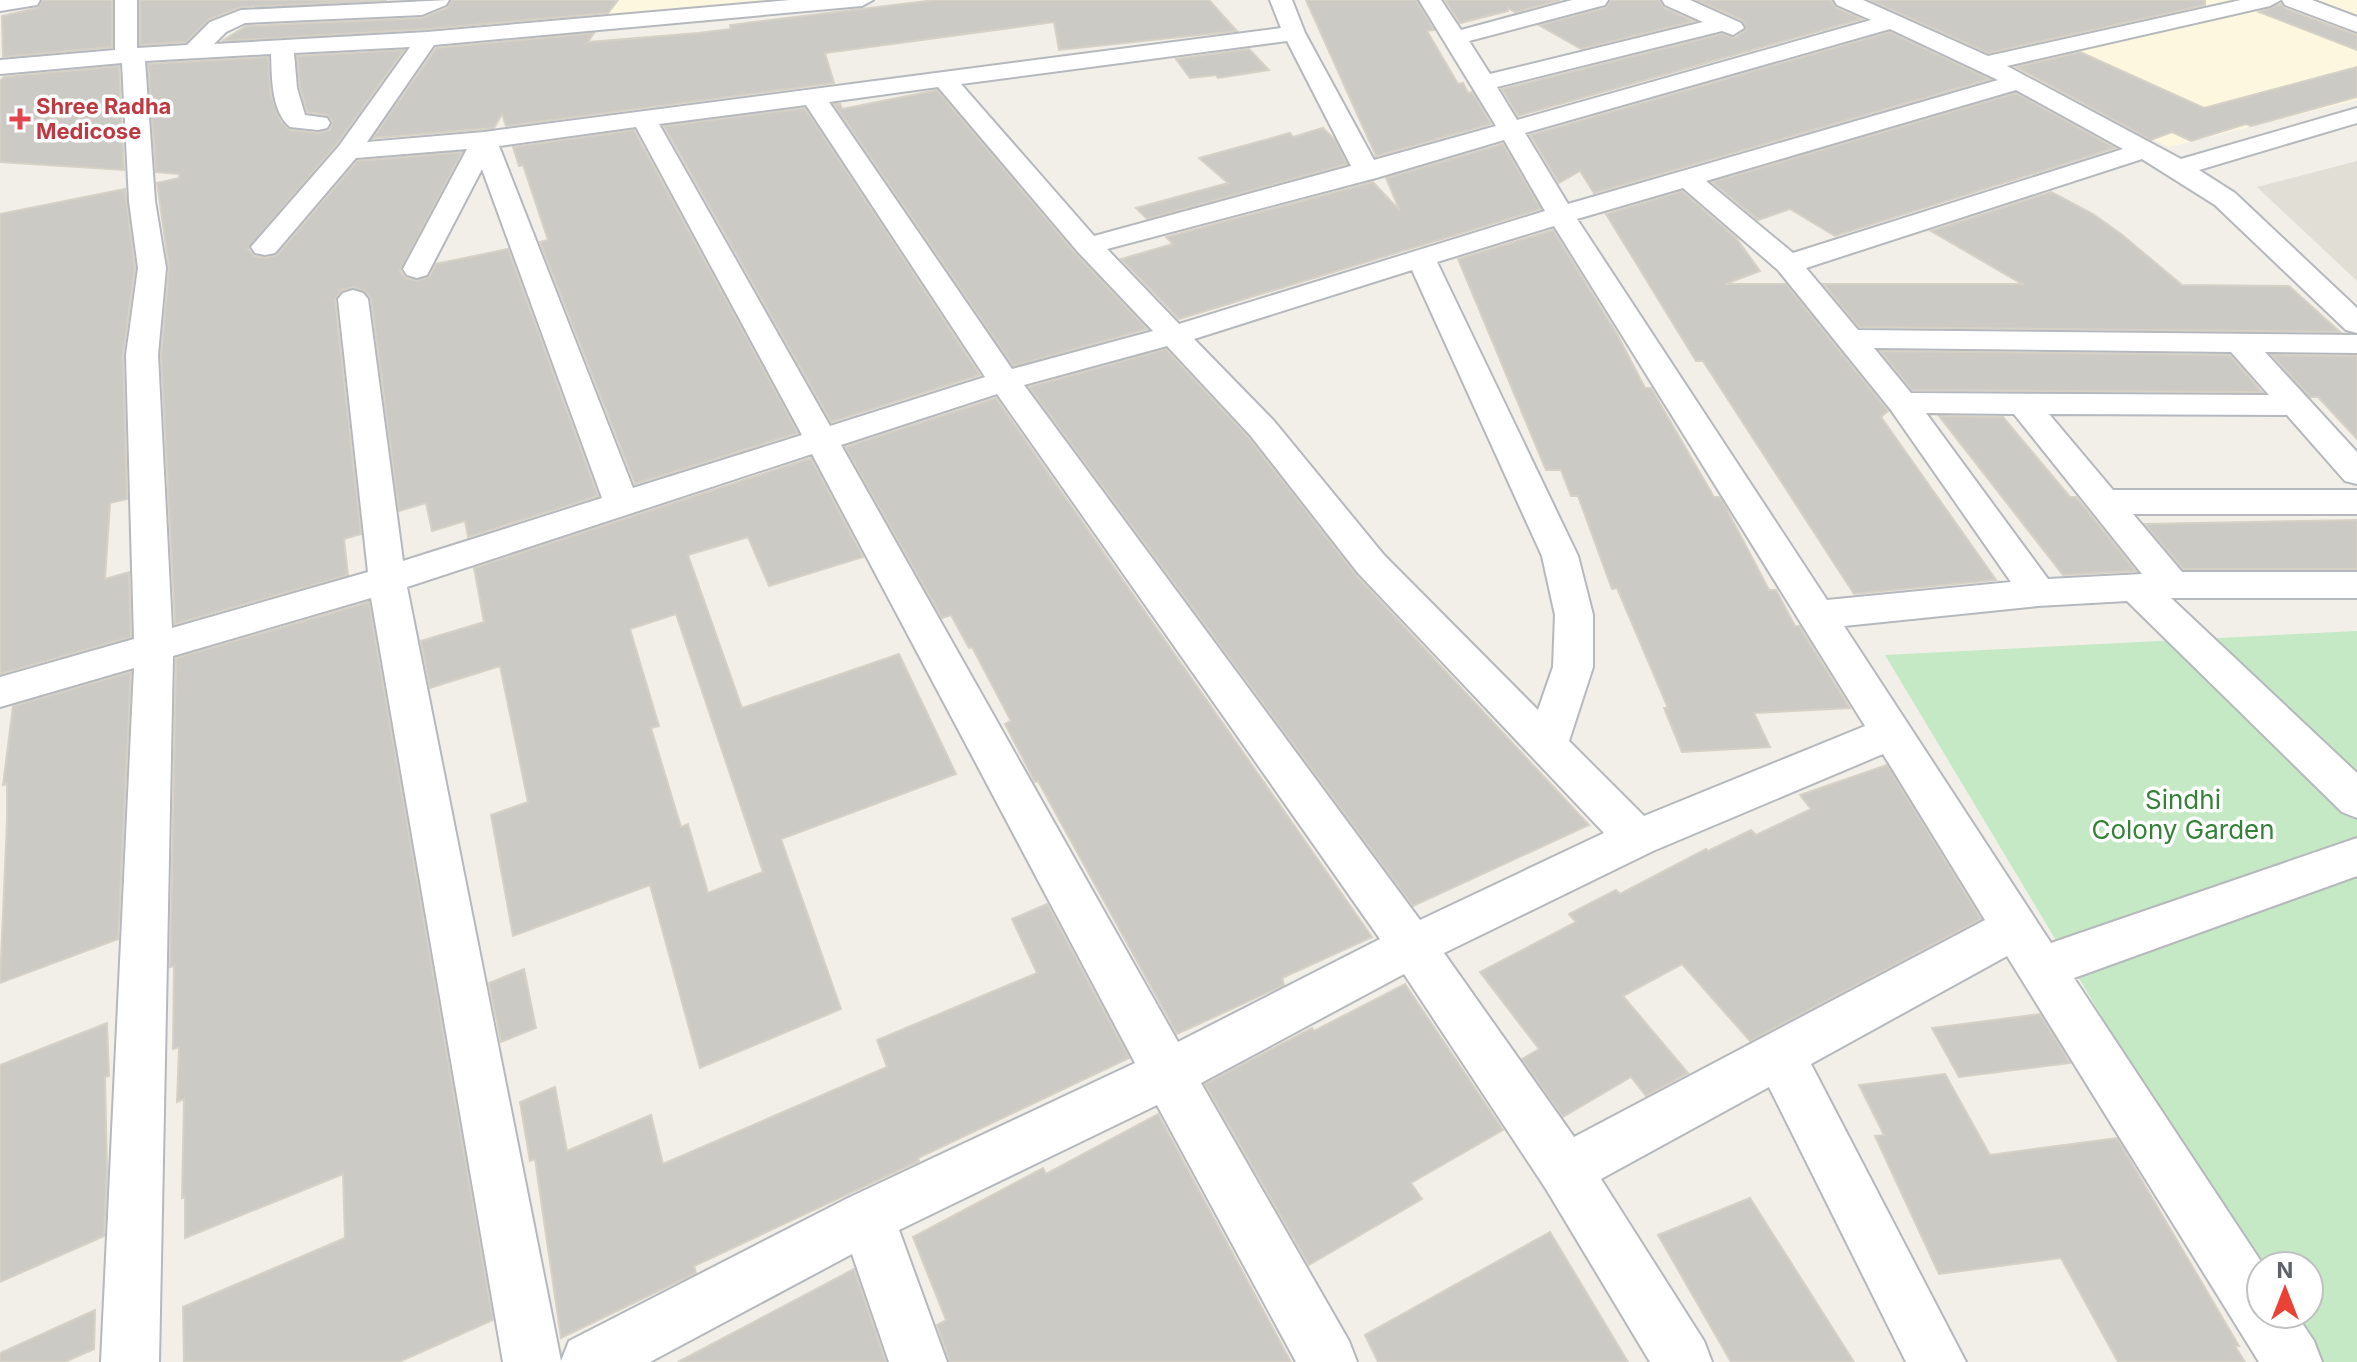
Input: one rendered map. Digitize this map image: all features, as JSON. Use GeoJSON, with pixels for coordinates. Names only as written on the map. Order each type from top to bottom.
{"type":"FeatureCollection","features":[{"type":"Feature","properties":{"kind":"street"},"geometry":{"type":"LineString","coordinates":[[0,5],[29,0]]}},
{"type":"Feature","properties":{"kind":"street"},"geometry":{"type":"LineString","coordinates":[[126,0],[142,201],[152,268],[142,355],[154,648],[130,1362]]}},
{"type":"Feature","properties":{"kind":"street"},"geometry":{"type":"LineString","coordinates":[[193,52],[228,11],[258,15],[413,9],[438,0]]}},
{"type":"Feature","properties":{"kind":"street"},"geometry":{"type":"LineString","coordinates":[[0,67],[130,55],[427,39],[862,0]]}},
{"type":"Feature","properties":{"kind":"street"},"geometry":{"type":"LineString","coordinates":[[1281,0],[1294,33],[1367,172]]}},
{"type":"Feature","properties":{"kind":"street"},"geometry":{"type":"LineString","coordinates":[[1431,0],[1484,83],[1561,215],[1819,615],[2013,929],[2245,1289]]}},
{"type":"Feature","properties":{"kind":"street"},"geometry":{"type":"LineString","coordinates":[[1456,38],[1597,0]]}},
{"type":"Feature","properties":{"kind":"street"},"geometry":{"type":"LineString","coordinates":[[1673,0],[1783,53]]}},
{"type":"Feature","properties":{"kind":"street"},"geometry":{"type":"LineString","coordinates":[[1845,0],[1986,64],[2148,149],[2225,199],[2357,324]]}},
{"type":"Feature","properties":{"kind":"street"},"geometry":{"type":"LineString","coordinates":[[1986,64],[2270,0]]}},
{"type":"Feature","properties":{"kind":"street"},"geometry":{"type":"LineString","coordinates":[[2293,0],[2357,25]]}},
{"type":"Feature","properties":{"kind":"street"},"geometry":{"type":"LineString","coordinates":[[1088,246],[1367,172],[1508,128],[1893,21]]}},
{"type":"Feature","properties":{"kind":"street"},"geometry":{"type":"LineString","coordinates":[[1484,83],[1723,24]]}},
{"type":"Feature","properties":{"kind":"street"},"geometry":{"type":"LineString","coordinates":[[348,151],[484,140],[1294,33]]}},
{"type":"Feature","properties":{"kind":"street"},"geometry":{"type":"LineString","coordinates":[[265,247],[348,151],[427,39]]}},
{"type":"Feature","properties":{"kind":"street"},"geometry":{"type":"LineString","coordinates":[[282,47],[285,88],[294,118],[299,122],[318,123]]}},
{"type":"Feature","properties":{"kind":"street"},"geometry":{"type":"LineString","coordinates":[[943,78],[1088,246],[1262,428],[1371,564],[1637,838]]}},
{"type":"Feature","properties":{"kind":"street"},"geometry":{"type":"LineString","coordinates":[[0,692],[387,580],[1004,381],[1174,335],[1561,215],[2017,82]]}},
{"type":"Feature","properties":{"kind":"street"},"geometry":{"type":"LineString","coordinates":[[812,95],[1004,381],[1412,946],[1565,1170],[1683,1362]]}},
{"type":"Feature","properties":{"kind":"street"},"geometry":{"type":"LineString","coordinates":[[2178,168],[2357,115]]}},
{"type":"Feature","properties":{"kind":"street"},"geometry":{"type":"LineString","coordinates":[[643,118],[822,438],[1167,1074],[1328,1362]]}},
{"type":"Feature","properties":{"kind":"street"},"geometry":{"type":"LineString","coordinates":[[417,269],[484,140]]}},
{"type":"Feature","properties":{"kind":"street"},"geometry":{"type":"LineString","coordinates":[[484,140],[622,505]]}},
{"type":"Feature","properties":{"kind":"street"},"geometry":{"type":"LineString","coordinates":[[1788,264],[2148,149]]}},
{"type":"Feature","properties":{"kind":"street"},"geometry":{"type":"LineString","coordinates":[[1687,178],[1788,264],[1902,403],[2038,593]]}},
{"type":"Feature","properties":{"kind":"street"},"geometry":{"type":"LineString","coordinates":[[1421,258],[1560,556],[1574,615],[1573,667],[1547,745]]}},
{"type":"Feature","properties":{"kind":"street"},"geometry":{"type":"LineString","coordinates":[[353,299],[387,580],[532,1362]]}},
{"type":"Feature","properties":{"kind":"street"},"geometry":{"type":"LineString","coordinates":[[1850,339],[2357,344]]}},
{"type":"Feature","properties":{"kind":"street"},"geometry":{"type":"LineString","coordinates":[[2240,343],[2357,473]]}},
{"type":"Feature","properties":{"kind":"street"},"geometry":{"type":"LineString","coordinates":[[1902,403],[2296,405]]}},
{"type":"Feature","properties":{"kind":"street"},"geometry":{"type":"LineString","coordinates":[[2023,404],[2103,502],[2154,586],[2357,800]]}},
{"type":"Feature","properties":{"kind":"street"},"geometry":{"type":"LineString","coordinates":[[2103,502],[2357,502]]}},
{"type":"Feature","properties":{"kind":"street"},"geometry":{"type":"LineString","coordinates":[[1819,615],[2038,593],[2154,586],[2357,585]]}},
{"type":"Feature","properties":{"kind":"street"},"geometry":{"type":"LineString","coordinates":[[590,1362],[867,1217],[1167,1074],[1412,946],[1637,838],[1893,732]]}},
{"type":"Feature","properties":{"kind":"street"},"geometry":{"type":"LineString","coordinates":[[2039,969],[2357,857]]}},
{"type":"Feature","properties":{"kind":"street"},"geometry":{"type":"LineString","coordinates":[[1565,1170],[2013,929]]}},
{"type":"Feature","properties":{"kind":"street"},"geometry":{"type":"LineString","coordinates":[[1779,1054],[1937,1362]]}},
{"type":"Feature","properties":{"kind":"street"},"geometry":{"type":"LineString","coordinates":[[867,1217],[918,1362]]}},
{"type":"Feature","properties":{"kind":"street"},"geometry":{"type":"LineString","coordinates":[[2272,1330],[2293,1362]]}},
{"type":"Feature","properties":{"kind":"shaded area"},"geometry":{"type":"Polygon","coordinates":[[[449,0],[776,0],[607,17],[402,32],[449,0]]]}},
{"type":"Feature","properties":{"kind":"shaded area"},"geometry":{"type":"Polygon","coordinates":[[[1872,0],[2357,0],[2357,100],[2169,147],[1872,0]]]}},
{"type":"Feature","properties":{"kind":"shaded area"},"geometry":{"type":"Polygon","coordinates":[[[2357,161],[2357,281],[2257,187],[2357,161]]]}},
{"type":"Feature","properties":{"kind":"green space","name":"Sindhi Colony Garden"},"geometry":{"type":"Polygon","coordinates":[[[2357,631],[2357,1362],[2309,1362],[2290,1330],[2325,1330],[2325,1250],[2245,1250],[2245,1255],[1885,655],[2357,631]]]}},
{"type":"Feature","properties":{"kind":"building"},"geometry":{"type":"Polygon","coordinates":[[[43,0],[112,0],[112,47],[3,57],[2,16],[37,8],[43,0]]]}},
{"type":"Feature","properties":{"kind":"building"},"geometry":{"type":"Polygon","coordinates":[[[140,0],[387,0],[241,7],[209,19],[186,42],[140,45],[140,0]]]}},
{"type":"Feature","properties":{"kind":"building"},"geometry":{"type":"Polygon","coordinates":[[[452,0],[618,0],[608,13],[427,29],[222,41],[246,26],[422,18],[447,8],[452,0]]]}},
{"type":"Feature","properties":{"kind":"building"},"geometry":{"type":"Polygon","coordinates":[[[935,0],[1209,0],[1237,31],[1059,50],[1054,22],[825,53],[834,83],[506,126],[502,114],[494,128],[373,138],[436,48],[594,33],[588,42],[698,33],[731,29],[730,25],[935,0]]]}},
{"type":"Feature","properties":{"kind":"building"},"geometry":{"type":"Polygon","coordinates":[[[1306,0],[1416,0],[1434,30],[1427,31],[1458,84],[1463,83],[1468,93],[1472,92],[1491,124],[1376,156],[1306,0]]]}},
{"type":"Feature","properties":{"kind":"building"},"geometry":{"type":"Polygon","coordinates":[[[1445,0],[1560,0],[1515,12],[1508,8],[1508,11],[1460,23],[1445,0]]]}},
{"type":"Feature","properties":{"kind":"building"},"geometry":{"type":"Polygon","coordinates":[[[1611,0],[1659,0],[1664,8],[1694,21],[1581,49],[1539,25],[1606,8],[1611,0]]]}},
{"type":"Feature","properties":{"kind":"building"},"geometry":{"type":"Polygon","coordinates":[[[1697,0],[1831,0],[1836,8],[1862,19],[1518,116],[1502,89],[1722,34],[1735,38],[1747,29],[1742,20],[1697,0]]]}},
{"type":"Feature","properties":{"kind":"building"},"geometry":{"type":"Polygon","coordinates":[[[1870,0],[2205,0],[2205,5],[1988,53],[1870,0]]]}},
{"type":"Feature","properties":{"kind":"building"},"geometry":{"type":"Polygon","coordinates":[[[2281,4],[2284,8],[2357,35],[2357,50],[2259,12],[2281,4]]]}},
{"type":"Feature","properties":{"kind":"building"},"geometry":{"type":"Polygon","coordinates":[[[1890,32],[1990,79],[1594,193],[1580,171],[1559,183],[1530,135],[1890,32]]]}},
{"type":"Feature","properties":{"kind":"building"},"geometry":{"type":"Polygon","coordinates":[[[1249,49],[1269,70],[1218,78],[1216,75],[1190,78],[1176,59],[1249,49]]]}},
{"type":"Feature","properties":{"kind":"building"},"geometry":{"type":"Polygon","coordinates":[[[404,50],[337,144],[248,249],[254,256],[266,258],[277,255],[357,161],[462,152],[400,271],[406,278],[418,281],[430,276],[436,264],[508,249],[598,496],[468,537],[465,521],[432,531],[426,503],[399,511],[371,299],[365,291],[354,287],[342,290],[335,299],[361,534],[344,539],[348,575],[175,624],[161,355],[169,268],[157,183],[179,178],[179,174],[156,172],[148,64],[268,57],[271,94],[281,122],[290,130],[318,133],[330,130],[333,121],[327,115],[307,112],[300,87],[297,56],[404,50]]]}},
{"type":"Feature","properties":{"kind":"building"},"geometry":{"type":"Polygon","coordinates":[[[2080,52],[2204,108],[2357,67],[2357,97],[2191,141],[2172,132],[2151,140],[2016,67],[2080,52]]]}},
{"type":"Feature","properties":{"kind":"building"},"geometry":{"type":"Polygon","coordinates":[[[119,66],[124,170],[0,162],[0,81],[4,77],[119,66]]]}},
{"type":"Feature","properties":{"kind":"building"},"geometry":{"type":"Polygon","coordinates":[[[937,90],[1076,254],[1147,329],[1013,366],[834,104],[840,104],[842,109],[937,90]]]}},
{"type":"Feature","properties":{"kind":"building"},"geometry":{"type":"Polygon","coordinates":[[[2016,93],[2115,148],[1835,236],[1790,209],[1758,220],[1712,182],[2016,93]]]}},
{"type":"Feature","properties":{"kind":"building"},"geometry":{"type":"Polygon","coordinates":[[[805,108],[980,375],[831,422],[664,126],[805,108]]]}},
{"type":"Feature","properties":{"kind":"building"},"geometry":{"type":"Polygon","coordinates":[[[1323,128],[1335,140],[1347,164],[1147,219],[1136,208],[1228,183],[1199,158],[1290,133],[1293,137],[1323,128]]]}},
{"type":"Feature","properties":{"kind":"building"},"geometry":{"type":"Polygon","coordinates":[[[634,130],[798,433],[635,484],[540,242],[548,240],[523,165],[519,166],[513,147],[634,130]]]}},
{"type":"Feature","properties":{"kind":"building"},"geometry":{"type":"Polygon","coordinates":[[[1503,144],[1541,209],[1179,319],[1121,259],[1173,244],[1166,237],[1373,182],[1400,211],[1386,178],[1503,144]]]}},
{"type":"Feature","properties":{"kind":"building"},"geometry":{"type":"Polygon","coordinates":[[[125,189],[135,268],[123,355],[127,499],[110,503],[105,579],[129,572],[131,637],[0,674],[0,214],[125,189]]]}},
{"type":"Feature","properties":{"kind":"building"},"geometry":{"type":"Polygon","coordinates":[[[1682,191],[1736,238],[1760,271],[1725,284],[1786,284],[1888,411],[1881,417],[1996,580],[1854,594],[1703,361],[1696,361],[1606,214],[1682,191]]]}},
{"type":"Feature","properties":{"kind":"building"},"geometry":{"type":"Polygon","coordinates":[[[2051,192],[2093,214],[2182,285],[2289,286],[2340,332],[1859,327],[1823,284],[2022,284],[1931,231],[2051,192]]]}},
{"type":"Feature","properties":{"kind":"building"},"geometry":{"type":"Polygon","coordinates":[[[1553,230],[1617,334],[1645,388],[1651,388],[1714,497],[1719,497],[1725,506],[1769,590],[1776,590],[1795,626],[1799,626],[1850,708],[1754,713],[1770,747],[1682,752],[1664,708],[1668,708],[1617,588],[1612,589],[1578,496],[1571,496],[1561,470],[1546,470],[1458,259],[1553,230]]]}},
{"type":"Feature","properties":{"kind":"building"},"geometry":{"type":"Polygon","coordinates":[[[1166,349],[1248,437],[1356,575],[1589,825],[1413,906],[1029,387],[1166,349]]]}},
{"type":"Feature","properties":{"kind":"building"},"geometry":{"type":"Polygon","coordinates":[[[1880,351],[2230,355],[2262,392],[1912,390],[1880,351]]]}},
{"type":"Feature","properties":{"kind":"building"},"geometry":{"type":"Polygon","coordinates":[[[2272,355],[2357,356],[2357,439],[2318,397],[2310,397],[2272,355]]]}},
{"type":"Feature","properties":{"kind":"building"},"geometry":{"type":"Polygon","coordinates":[[[996,398],[1372,937],[1282,978],[1284,985],[1177,1034],[1038,781],[1035,782],[1005,724],[1011,721],[972,647],[969,648],[951,615],[942,618],[845,447],[996,398]]]}},
{"type":"Feature","properties":{"kind":"building"},"geometry":{"type":"Polygon","coordinates":[[[1939,416],[2003,417],[2070,497],[2076,497],[2136,571],[2063,575],[1939,416]]]}},
{"type":"Feature","properties":{"kind":"building"},"geometry":{"type":"Polygon","coordinates":[[[811,458],[863,557],[769,586],[748,537],[688,555],[742,708],[899,654],[956,774],[781,839],[841,1009],[700,1068],[650,885],[513,936],[491,815],[528,802],[500,666],[430,688],[421,641],[484,622],[474,568],[811,458]],[[676,614],[630,629],[659,726],[651,728],[681,827],[688,824],[708,893],[763,872],[676,614]]]}},
{"type":"Feature","properties":{"kind":"building"},"geometry":{"type":"Polygon","coordinates":[[[2357,520],[2357,569],[2183,569],[2145,524],[2357,520]]]}},
{"type":"Feature","properties":{"kind":"building"},"geometry":{"type":"Polygon","coordinates":[[[369,602],[493,1320],[399,1362],[184,1362],[183,1307],[345,1238],[343,1174],[185,1238],[185,1197],[182,1198],[184,1099],[177,1102],[179,1047],[173,1049],[174,966],[170,967],[176,658],[369,602]]]}},
{"type":"Feature","properties":{"kind":"building"},"geometry":{"type":"Polygon","coordinates":[[[131,672],[118,939],[0,983],[7,820],[7,784],[3,785],[13,706],[131,672]]]}},
{"type":"Feature","properties":{"kind":"building"},"geometry":{"type":"Polygon","coordinates":[[[1887,765],[1981,919],[1750,1041],[1682,964],[1623,996],[1688,1073],[1646,1096],[1631,1077],[1563,1117],[1522,1059],[1539,1049],[1480,972],[1576,922],[1569,914],[1616,890],[1620,894],[1706,849],[1708,851],[1751,830],[1756,835],[1811,809],[1800,795],[1887,765]]]}},
{"type":"Feature","properties":{"kind":"building"},"geometry":{"type":"Polygon","coordinates":[[[1047,904],[1129,1058],[694,1266],[696,1273],[561,1338],[535,1159],[530,1161],[520,1102],[555,1087],[567,1151],[651,1115],[663,1164],[887,1067],[877,1040],[1037,973],[1012,919],[1047,904]]]}},
{"type":"Feature","properties":{"kind":"building"},"geometry":{"type":"Polygon","coordinates":[[[524,969],[536,1028],[501,1042],[489,983],[524,969]]]}},
{"type":"Feature","properties":{"kind":"building"},"geometry":{"type":"Polygon","coordinates":[[[1405,984],[1503,1130],[1411,1183],[1422,1199],[1309,1265],[1205,1084],[1405,984]]]}},
{"type":"Feature","properties":{"kind":"building"},"geometry":{"type":"Polygon","coordinates":[[[2040,1014],[2070,1063],[1959,1077],[1932,1028],[2040,1014]]]}},
{"type":"Feature","properties":{"kind":"building"},"geometry":{"type":"Polygon","coordinates":[[[107,1023],[109,1076],[105,1077],[107,1170],[104,1236],[0,1282],[0,1065],[107,1023]]]}},
{"type":"Feature","properties":{"kind":"building"},"geometry":{"type":"Polygon","coordinates":[[[1945,1074],[1990,1155],[2117,1138],[2239,1346],[2235,1346],[2245,1362],[2118,1362],[2061,1258],[1939,1274],[1875,1136],[1884,1135],[1859,1085],[1945,1074]]]}},
{"type":"Feature","properties":{"kind":"building"},"geometry":{"type":"Polygon","coordinates":[[[1158,1114],[1291,1362],[950,1362],[937,1325],[946,1320],[913,1237],[1043,1168],[1046,1174],[1158,1114]]]}},
{"type":"Feature","properties":{"kind":"building"},"geometry":{"type":"Polygon","coordinates":[[[1750,1198],[1854,1362],[1731,1362],[1658,1235],[1750,1198]]]}},
{"type":"Feature","properties":{"kind":"building"},"geometry":{"type":"Polygon","coordinates":[[[1550,1232],[1628,1362],[1378,1362],[1365,1335],[1550,1232]]]}},
{"type":"Feature","properties":{"kind":"building"},"geometry":{"type":"Polygon","coordinates":[[[854,1269],[886,1362],[678,1362],[854,1269]]]}},
{"type":"Feature","properties":{"kind":"building"},"geometry":{"type":"Polygon","coordinates":[[[95,1310],[94,1349],[65,1362],[0,1362],[0,1353],[95,1310]]]}},
{"type":"Feature","properties":{"kind":"place","name":"Shree Radha Medicose"},"geometry":{"type":"Point","coordinates":[20,119]}}]}
